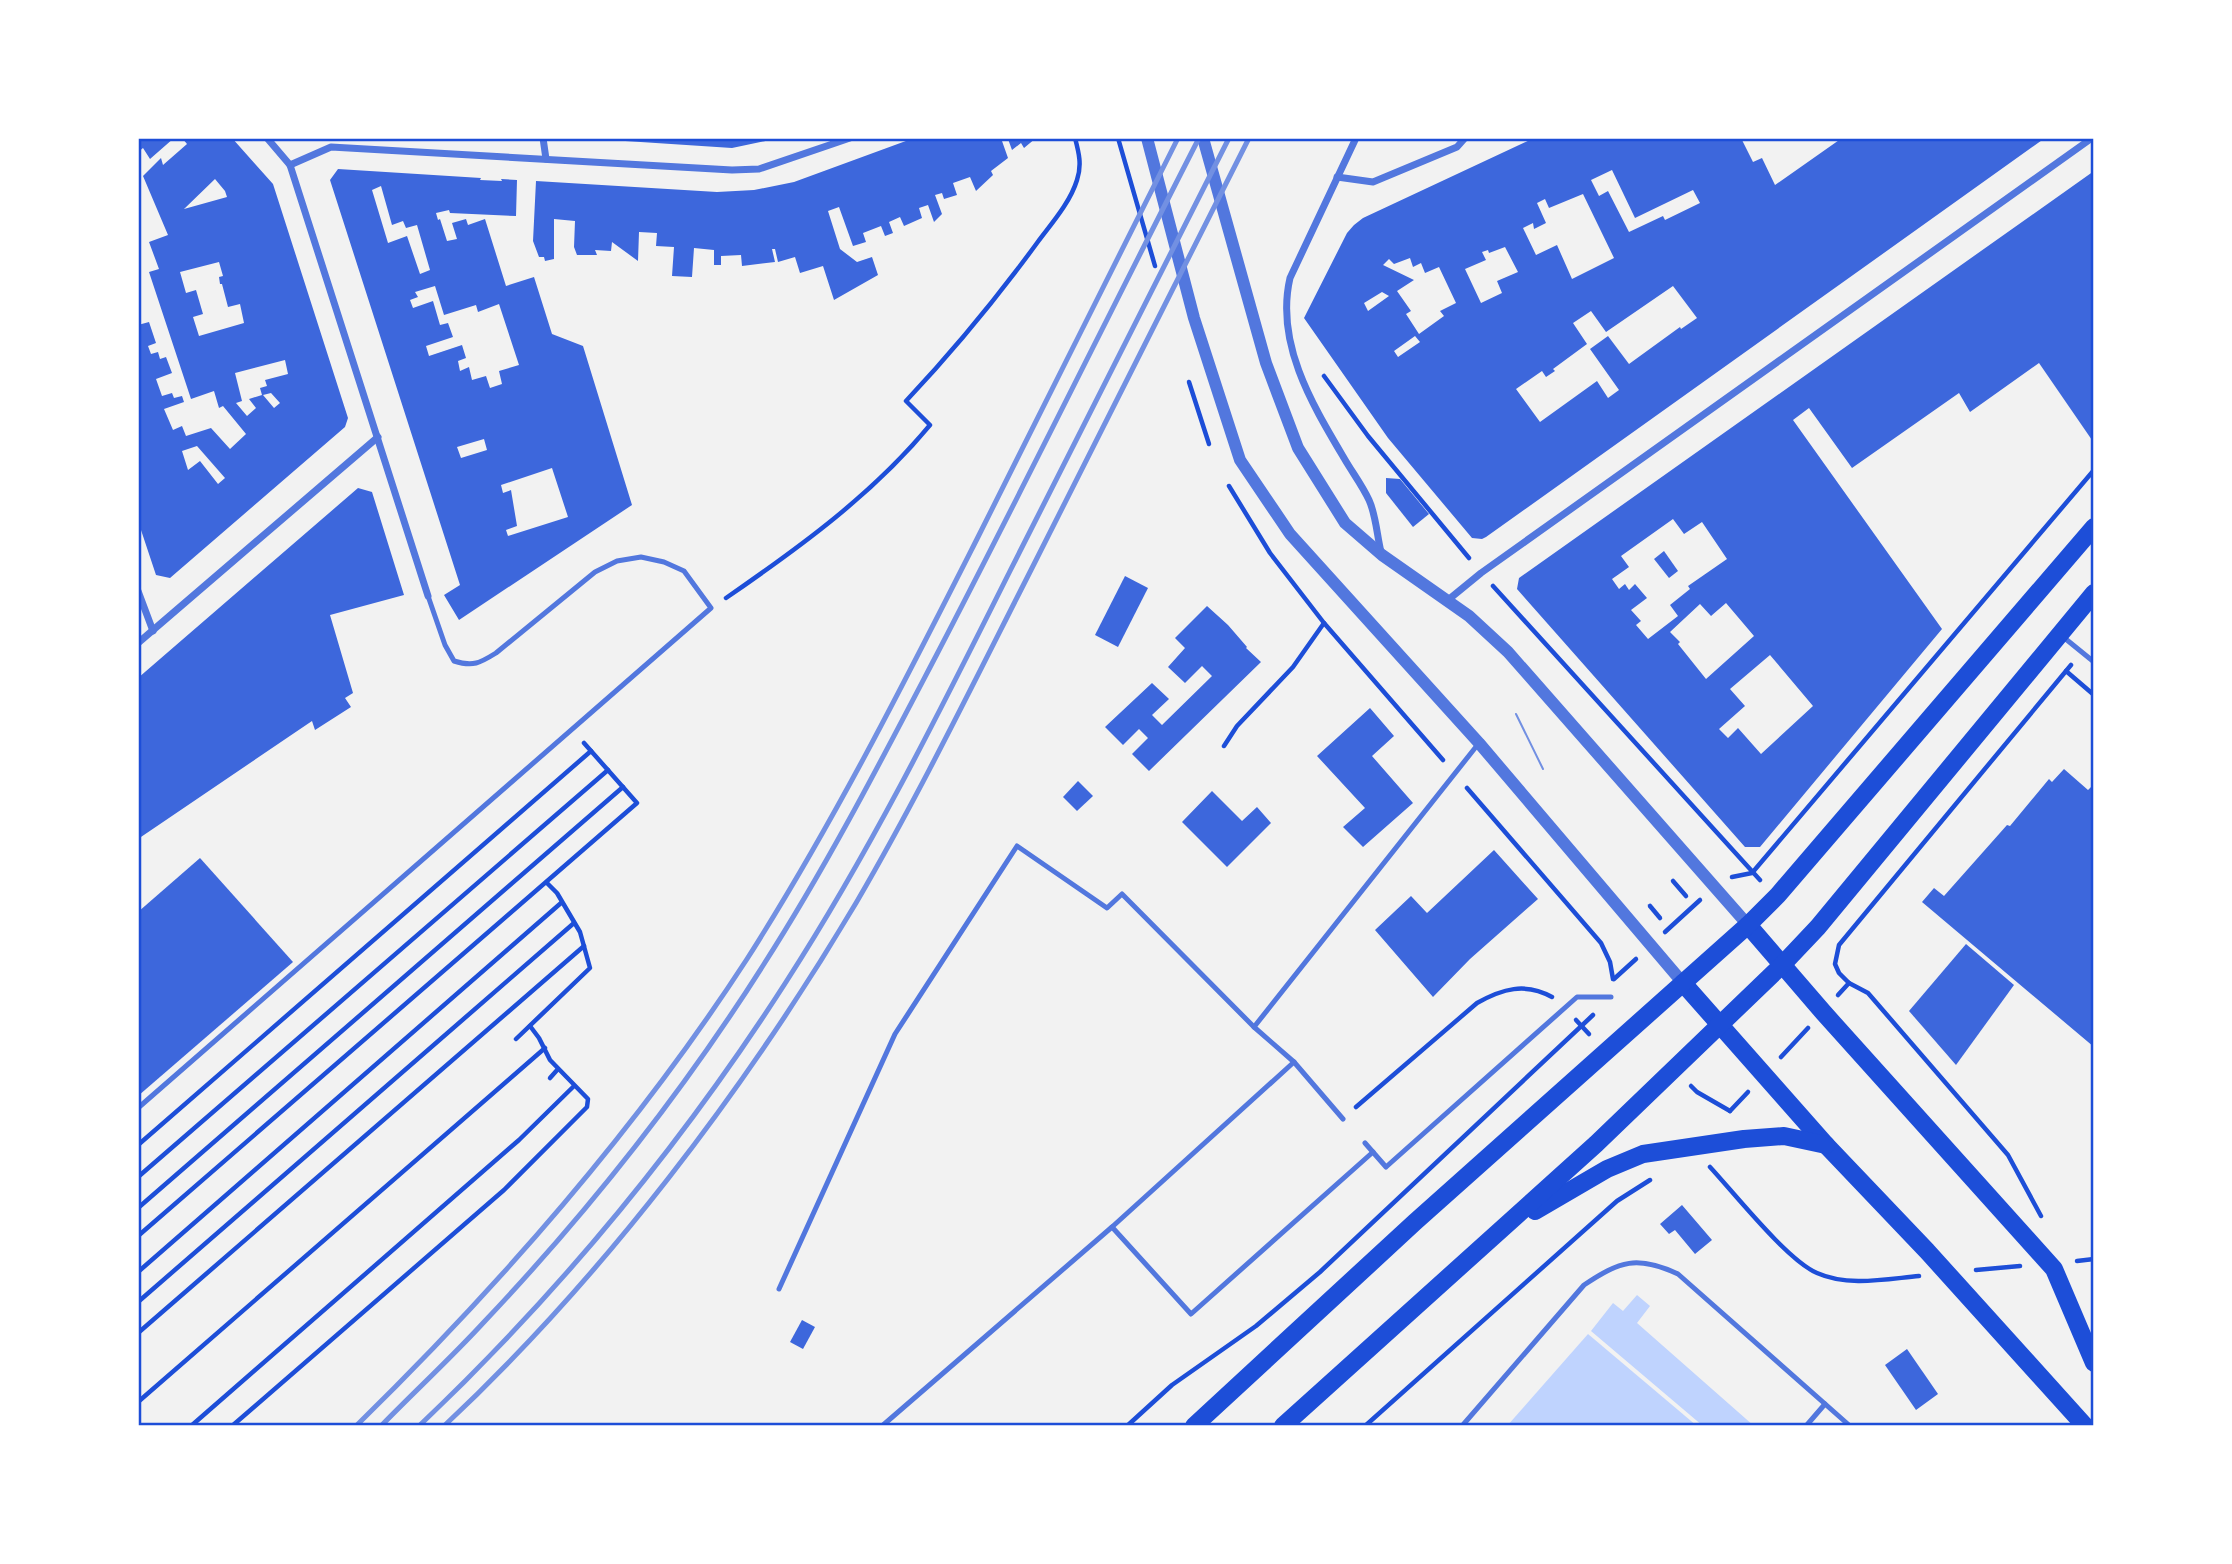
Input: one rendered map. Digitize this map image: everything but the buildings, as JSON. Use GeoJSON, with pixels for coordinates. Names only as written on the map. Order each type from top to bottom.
{"type":"FeatureCollection","features":[{"type":"Feature","properties":{"kind":"main road"},"geometry":{"type":"LineString","coordinates":[[1194,1426],[1415,1222],[1748,925],[1778,895],[2094,527]]}},
{"type":"Feature","properties":{"kind":"main road"},"geometry":{"type":"LineString","coordinates":[[1283,1426],[1505,1228],[1782,965],[1818,927],[2094,593]]}},
{"type":"Feature","properties":{"kind":"main road"},"geometry":{"type":"LineString","coordinates":[[1748,925],[2054,1269],[2094,1363]]}},
{"type":"Feature","properties":{"kind":"main road"},"geometry":{"type":"LineString","coordinates":[[1683,983],[1826,1145],[1927,1251],[2085,1426]]}},
{"type":"Feature","properties":{"kind":"main road"},"geometry":{"type":"LineString","coordinates":[[1505,1228],[1607,1169],[1643,1154],[1784,1136],[1826,1145]]}},
{"type":"Feature","properties":{"kind":"street"},"geometry":{"type":"LineString","coordinates":[[267,138],[290,165],[428,596]]}},
{"type":"Feature","properties":{"kind":"street"},"geometry":{"type":"LineString","coordinates":[[543,138],[545,159]]}},
{"type":"Feature","properties":{"kind":"street"},"geometry":{"type":"LineString","coordinates":[[290,165],[331,147],[732,170],[760,169],[850,138]]}},
{"type":"Feature","properties":{"kind":"street"},"geometry":{"type":"LineString","coordinates":[[1147,138],[1194,318],[1240,460],[1290,534],[1479,743],[1683,983]]}},
{"type":"Feature","properties":{"kind":"street"},"geometry":{"type":"LineString","coordinates":[[1203,138],[1266,363],[1298,448],[1345,523],[1382,555],[1448,600],[1508,652],[1748,925]]}},
{"type":"Feature","properties":{"kind":"street"},"geometry":{"type":"LineString","coordinates":[[1356,138],[1290,278],[1285,298],[1285,319],[1289,344],[1302,378],[1370,501],[1382,555]]}},
{"type":"Feature","properties":{"kind":"street"},"geometry":{"type":"LineString","coordinates":[[1337,177],[1373,182],[1457,147],[1465,138]]}},
{"type":"Feature","properties":{"kind":"street"},"geometry":{"type":"LineString","coordinates":[[1448,600],[1481,573],[2092,138]]}},
{"type":"Feature","properties":{"kind":"street"},"geometry":{"type":"LineString","coordinates":[[138,643],[379,437]]}},
{"type":"Feature","properties":{"kind":"street"},"geometry":{"type":"LineString","coordinates":[[138,591],[153,631]]}},
{"type":"Feature","properties":{"kind":"lane"},"geometry":{"type":"LineString","coordinates":[[138,1108],[711,608],[684,571],[664,562],[641,557],[617,561],[595,572],[496,653],[467,666],[454,661],[445,645],[428,596]]}},
{"type":"Feature","properties":{"kind":"lane"},"geometry":{"type":"LineString","coordinates":[[2060,634],[2094,662]]}},
{"type":"Feature","properties":{"kind":"lane"},"geometry":{"type":"LineString","coordinates":[[1255,1027],[1479,743]]}},
{"type":"Feature","properties":{"kind":"lane"},"geometry":{"type":"LineString","coordinates":[[779,1289],[895,1034],[1017,846],[1107,908],[1122,894],[1255,1027],[1294,1062],[1343,1119]]}},
{"type":"Feature","properties":{"kind":"lane"},"geometry":{"type":"LineString","coordinates":[[1365,1143],[1386,1167],[1577,997],[1611,997]]}},
{"type":"Feature","properties":{"kind":"lane"},"geometry":{"type":"LineString","coordinates":[[882,1426],[1112,1227],[1294,1062]]}},
{"type":"Feature","properties":{"kind":"lane"},"geometry":{"type":"LineString","coordinates":[[1112,1227],[1191,1314],[1373,1152]]}},
{"type":"Feature","properties":{"kind":"lane"},"geometry":{"type":"LineString","coordinates":[[1462,1426],[1584,1285],[1608,1269],[1631,1262],[1654,1263],[1678,1274],[1850,1426]]}},
{"type":"Feature","properties":{"kind":"lane"},"geometry":{"type":"LineString","coordinates":[[1806,1426],[1825,1404]]}},
{"type":"Feature","properties":{"kind":"path"},"geometry":{"type":"LineString","coordinates":[[711,608],[788,554],[853,503],[930,425],[906,401],[968,334],[1067,201],[1080,170],[1080,155],[1075,138]]}},
{"type":"Feature","properties":{"kind":"path"},"geometry":{"type":"LineString","coordinates":[[1320,371],[1368,436],[1481,573],[1752,873]]}},
{"type":"Feature","properties":{"kind":"path"},"geometry":{"type":"LineString","coordinates":[[1613,980],[1724,878],[1752,873],[2094,470]]}},
{"type":"Feature","properties":{"kind":"path"},"geometry":{"type":"LineString","coordinates":[[1224,746],[1237,726],[1293,667],[1324,623]]}},
{"type":"Feature","properties":{"kind":"path"},"geometry":{"type":"LineString","coordinates":[[2042,1216],[2008,1155],[1868,993],[1849,983],[1839,973],[1835,964],[1839,945],[2081,652]]}},
{"type":"Feature","properties":{"kind":"path"},"geometry":{"type":"LineString","coordinates":[[2066,671],[2094,695]]}},
{"type":"Feature","properties":{"kind":"path"},"geometry":{"type":"LineString","coordinates":[[138,1236],[637,803],[572,730]]}},
{"type":"Feature","properties":{"kind":"path"},"geometry":{"type":"LineString","coordinates":[[138,1145],[591,751]]}},
{"type":"Feature","properties":{"kind":"path"},"geometry":{"type":"LineString","coordinates":[[138,1177],[608,770]]}},
{"type":"Feature","properties":{"kind":"path"},"geometry":{"type":"LineString","coordinates":[[138,1208],[623,787]]}},
{"type":"Feature","properties":{"kind":"path"},"geometry":{"type":"LineString","coordinates":[[1673,881],[1686,895]]}},
{"type":"Feature","properties":{"kind":"path"},"geometry":{"type":"LineString","coordinates":[[516,1039],[590,968],[580,932],[557,893],[547,883]]}},
{"type":"Feature","properties":{"kind":"path"},"geometry":{"type":"LineString","coordinates":[[138,1272],[561,903]]}},
{"type":"Feature","properties":{"kind":"path"},"geometry":{"type":"LineString","coordinates":[[1650,906],[1660,919]]}},
{"type":"Feature","properties":{"kind":"path"},"geometry":{"type":"LineString","coordinates":[[138,1302],[574,923]]}},
{"type":"Feature","properties":{"kind":"path"},"geometry":{"type":"LineString","coordinates":[[138,1333],[584,946]]}},
{"type":"Feature","properties":{"kind":"path"},"geometry":{"type":"LineString","coordinates":[[1730,1111],[1849,983]]}},
{"type":"Feature","properties":{"kind":"path"},"geometry":{"type":"LineString","coordinates":[[1127,1426],[1172,1385],[1256,1326],[1320,1272],[1611,997]]}},
{"type":"Feature","properties":{"kind":"path"},"geometry":{"type":"LineString","coordinates":[[232,1426],[494,1199],[587,1107],[588,1099],[550,1060],[530,1026]]}},
{"type":"Feature","properties":{"kind":"path"},"geometry":{"type":"LineString","coordinates":[[138,1402],[545,1048]]}},
{"type":"Feature","properties":{"kind":"path"},"geometry":{"type":"LineString","coordinates":[[550,1077],[558,1069]]}},
{"type":"Feature","properties":{"kind":"path"},"geometry":{"type":"LineString","coordinates":[[1343,1119],[1398,1070]]}},
{"type":"Feature","properties":{"kind":"path"},"geometry":{"type":"LineString","coordinates":[[191,1426],[519,1140],[574,1086]]}},
{"type":"Feature","properties":{"kind":"path"},"geometry":{"type":"LineString","coordinates":[[1703,1166],[1714,1165]]}},
{"type":"Feature","properties":{"kind":"path"},"geometry":{"type":"LineString","coordinates":[[1365,1426],[1617,1201],[1656,1177]]}},
{"type":"Feature","properties":{"kind":"path"},"geometry":{"type":"LineString","coordinates":[[2084,1267],[2094,1256]]}},
{"type":"Feature","properties":{"kind":"water"},"geometry":{"type":"Polygon","coordinates":[[[1637,1295],[1650,1306],[1637,1323],[1754,1426],[1703,1426],[1591,1331],[1613,1303],[1623,1311],[1637,1295]]]}},
{"type":"Feature","properties":{"kind":"water"},"geometry":{"type":"Polygon","coordinates":[[[1588,1334],[1697,1426],[1507,1426],[1588,1334]]]}},
{"type":"Feature","properties":{"kind":"tram line"},"geometry":{"type":"LineString","coordinates":[[1516,714],[1543,769]]}},
{"type":"Feature","properties":{"kind":"railway"},"geometry":{"type":"LineString","coordinates":[[356,1426],[463,1317],[565,1203],[660,1084],[747,959],[839,804],[895,699],[1178,138]]}},
{"type":"Feature","properties":{"kind":"railway"},"geometry":{"type":"LineString","coordinates":[[381,1426],[459,1349],[597,1194],[667,1105],[764,964],[832,850],[896,733],[1199,138]]}},
{"type":"Feature","properties":{"kind":"railway"},"geometry":{"type":"LineString","coordinates":[[419,1426],[520,1324],[616,1215],[704,1101],[786,982],[847,882],[904,779],[1229,138]]}},
{"type":"Feature","properties":{"kind":"railway"},"geometry":{"type":"LineString","coordinates":[[444,1426],[560,1308],[668,1179],[767,1043],[813,973],[856,903],[924,780],[1249,138]]}}]}
